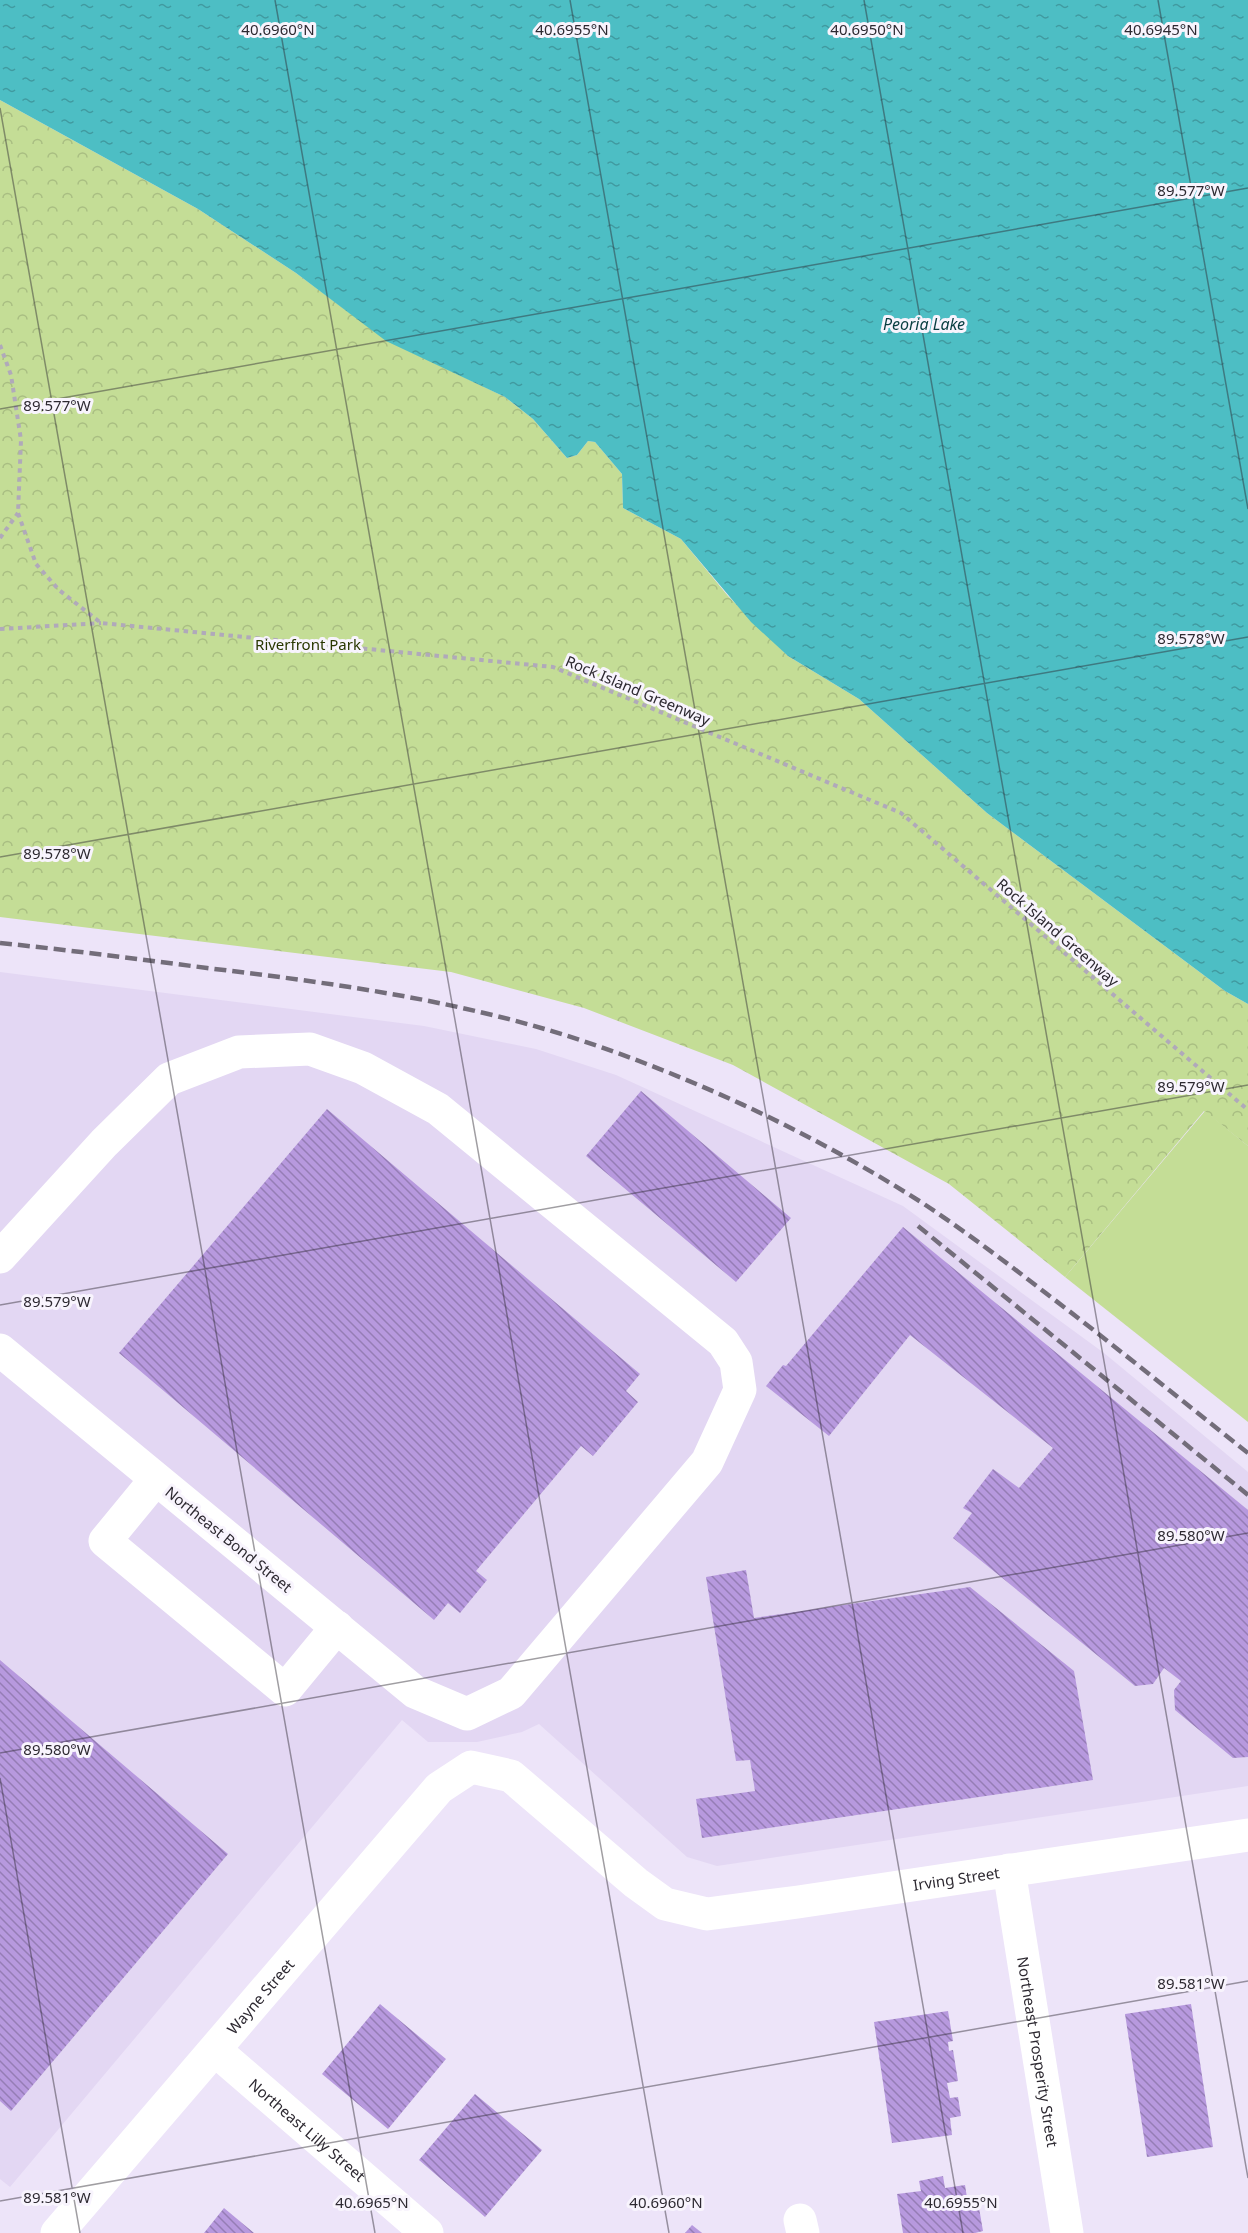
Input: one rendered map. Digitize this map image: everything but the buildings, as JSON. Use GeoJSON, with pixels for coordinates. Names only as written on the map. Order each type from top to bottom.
{"type":"FeatureCollection","features":[{"type":"Feature","properties":{"kind":"street","name":"Northeast Bond Street"},"geometry":{"type":"LineString","coordinates":[[0,1257],[104,1143],[169,1079],[239,1052],[310,1049],[363,1068],[438,1109],[723,1342],[736,1362],[740,1390],[707,1462],[511,1693],[467,1714],[415,1692],[0,1350]]}},
{"type":"Feature","properties":{"kind":"street"},"geometry":{"type":"LineString","coordinates":[[156,1479],[105,1541],[285,1690],[337,1628]]}},
{"type":"Feature","properties":{"kind":"street","name":"Irving Street"},"geometry":{"type":"LineString","coordinates":[[471,1767],[511,1776],[636,1883],[665,1904],[707,1914],[1248,1835]]}},
{"type":"Feature","properties":{"kind":"street","name":"Wayne Street"},"geometry":{"type":"LineString","coordinates":[[57,2233],[439,1788],[471,1767]]}},
{"type":"Feature","properties":{"kind":"street","name":"Northeast Prosperity Street"},"geometry":{"type":"LineString","coordinates":[[1010,1870],[1067,2233]]}},
{"type":"Feature","properties":{"kind":"street","name":"Northeast Lilly Street"},"geometry":{"type":"LineString","coordinates":[[214,2050],[428,2233]]}},
{"type":"Feature","properties":{"kind":"path"},"geometry":{"type":"LineString","coordinates":[[0,345],[10,375],[21,440],[18,513],[36,564],[59,590],[101,623]]}},
{"type":"Feature","properties":{"kind":"path"},"geometry":{"type":"LineString","coordinates":[[0,538],[18,513]]}},
{"type":"Feature","properties":{"kind":"path","name":"Rock Island Greenway"},"geometry":{"type":"LineString","coordinates":[[0,629],[101,623],[553,667],[901,813],[1248,1110]]}},
{"type":"Feature","properties":{"kind":"shaded area"},"geometry":{"type":"Polygon","coordinates":[[[0,972],[424,1026],[536,1049],[616,1075],[903,1206],[1104,1353],[1248,1472],[1248,1786],[717,1866],[687,1857],[539,1724],[522,1732],[477,1742],[428,1742],[402,1720],[10,2187],[0,2179],[0,972]]]}},
{"type":"Feature","properties":{"kind":"green space","name":"Riverfront Park"},"geometry":{"type":"Polygon","coordinates":[[[0,100],[198,209],[296,273],[386,340],[505,397],[533,419],[567,458],[577,455],[588,441],[595,442],[622,474],[623,508],[681,539],[728,596],[788,656],[859,699],[987,813],[1225,991],[1248,1004],[1248,1146],[1204,1111],[1065,1277],[949,1184],[733,1065],[584,1008],[451,972],[0,917],[0,100]]]}},
{"type":"Feature","properties":{"kind":"green space"},"geometry":{"type":"Polygon","coordinates":[[[1205,1111],[1248,1146],[1248,1422],[1065,1277],[1205,1111]]]}},
{"type":"Feature","properties":{"kind":"water","name":"Peoria Lake"},"geometry":{"type":"Polygon","coordinates":[[[0,0],[1248,0],[1248,1004],[1225,991],[987,813],[859,699],[788,656],[751,622],[681,539],[623,508],[622,474],[595,442],[588,441],[577,455],[567,458],[533,419],[505,397],[386,341],[296,273],[198,209],[0,100],[0,0]]]}},
{"type":"Feature","properties":{"kind":"railway"},"geometry":{"type":"LineString","coordinates":[[0,943],[301,980],[442,1004],[534,1026],[580,1040],[669,1073],[800,1133],[884,1179],[924,1204],[1032,1282],[1248,1453]]}},
{"type":"Feature","properties":{"kind":"railway"},"geometry":{"type":"LineString","coordinates":[[918,1226],[1248,1495]]}}]}
